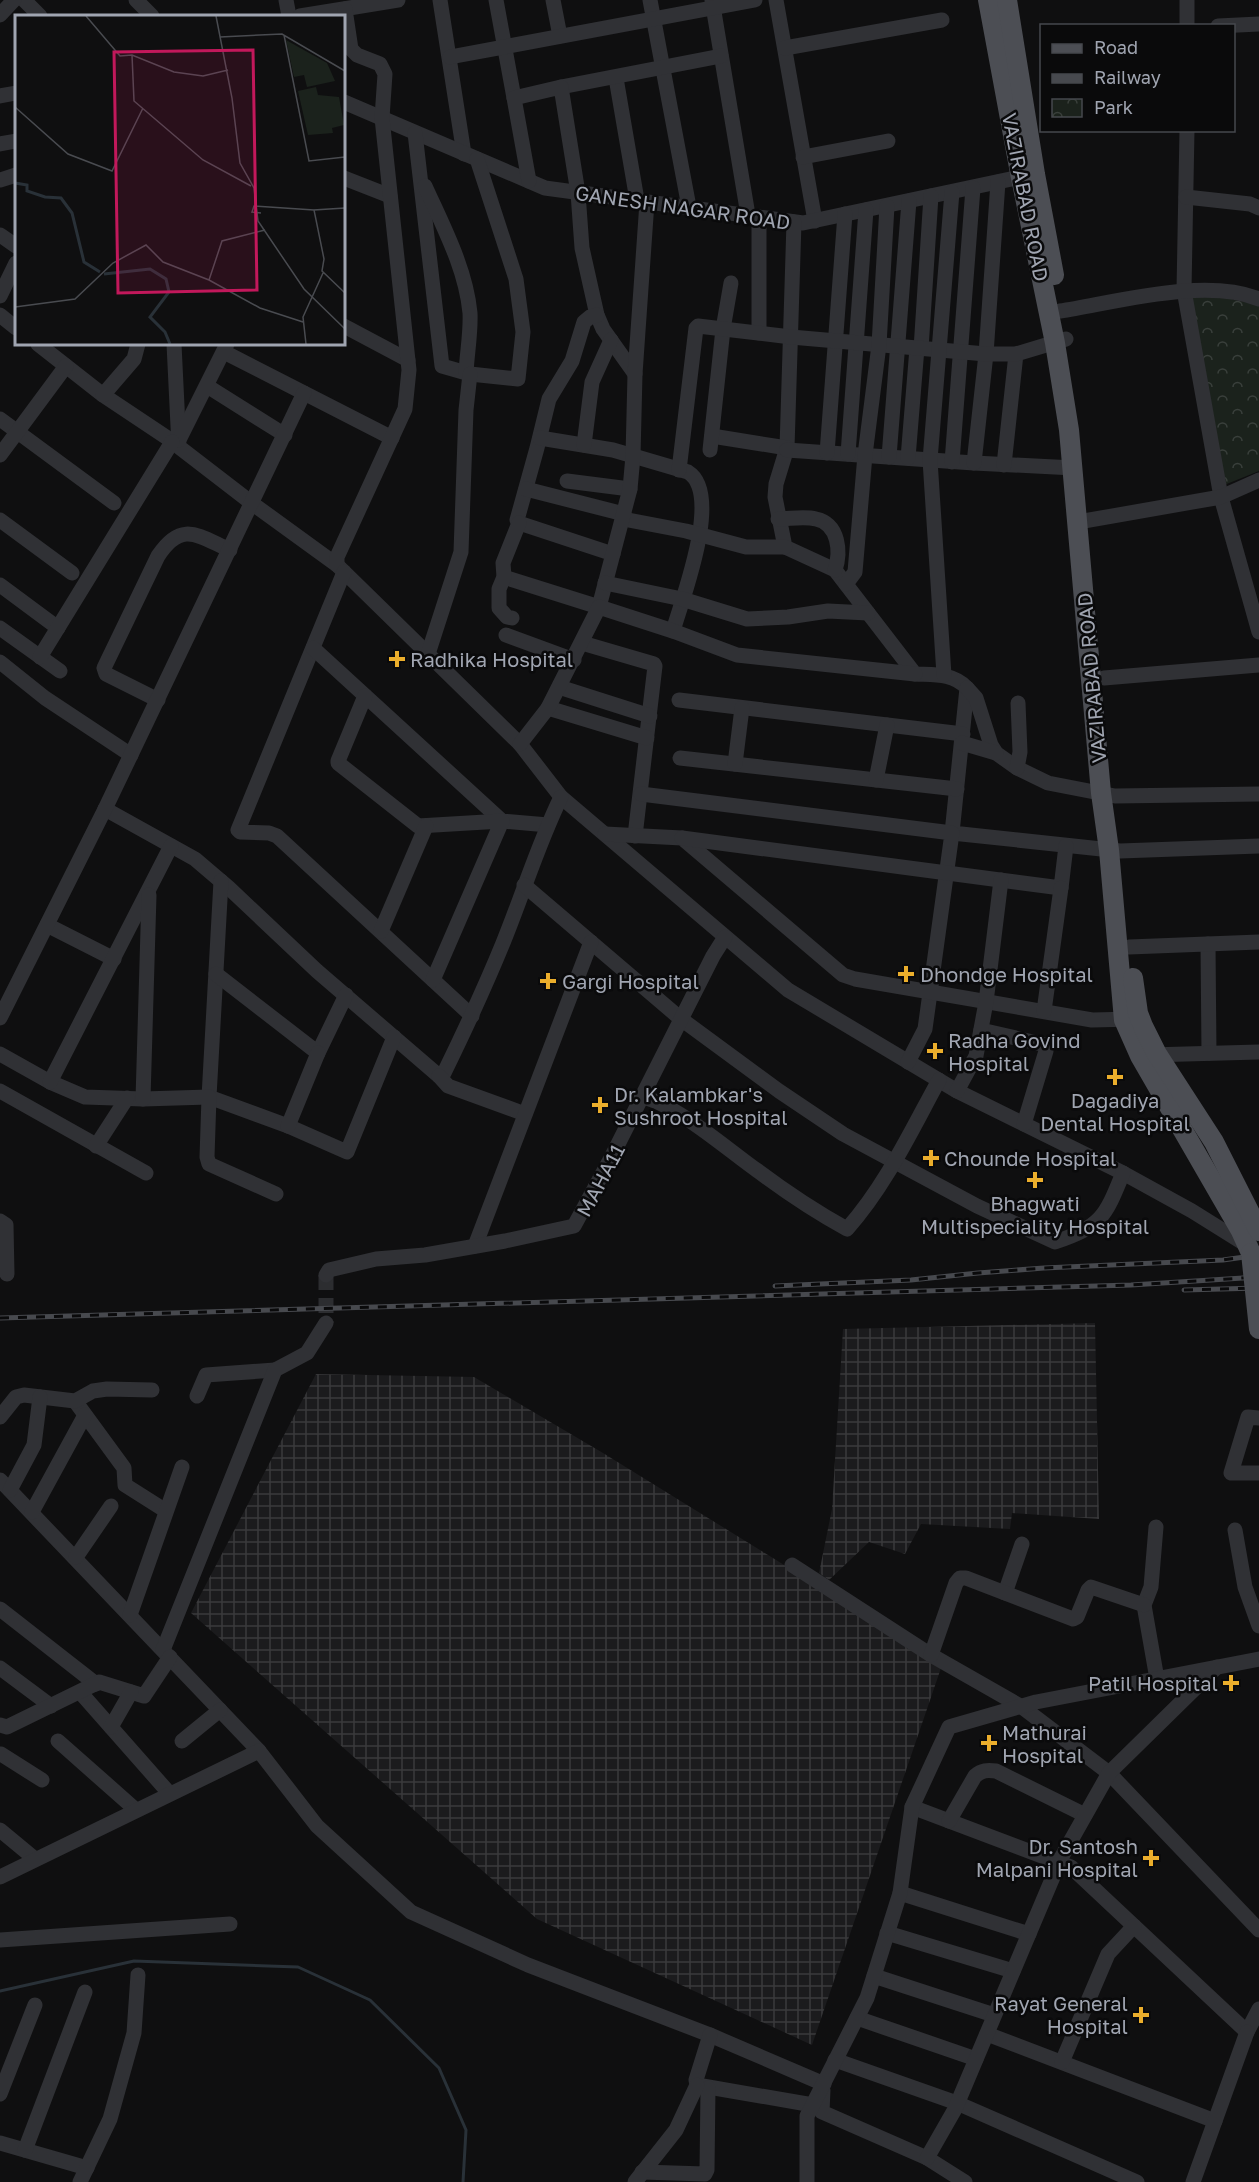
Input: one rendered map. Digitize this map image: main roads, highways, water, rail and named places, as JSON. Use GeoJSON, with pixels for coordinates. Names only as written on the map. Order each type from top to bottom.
{"type":"FeatureCollection","features":[{"type":"Feature","properties":{"kind":"main road","name":"VAZIRABAD ROAD"},"geometry":{"type":"LineString","coordinates":[[988,0],[1060,311],[1060,341],[1074,468],[1084,521],[1104,678],[1108,795]]}},
{"type":"Feature","properties":{"kind":"main road","name":"VAZIRABAD ROAD"},"geometry":{"type":"LineString","coordinates":[[1006,0],[1028,176],[1085,470],[1084,521],[1108,795],[1129,947],[1132,1019]]}},
{"type":"Feature","properties":{"kind":"main road","name":"VAZIRABAD ROAD"},"geometry":{"type":"LineString","coordinates":[[1115,851],[1132,1019],[1149,1055],[1214,1142],[1253,1243],[1259,1329]]}},
{"type":"Feature","properties":{"kind":"waterway"},"geometry":{"type":"LineString","coordinates":[[0,1991],[134,1961],[298,1967],[370,2000],[439,2068],[466,2130],[463,2182]]}},
{"type":"Feature","properties":{"kind":"tunnel"},"geometry":{"type":"LineString","coordinates":[[326,1275],[326,1323]]}},
{"type":"Feature","properties":{"kind":"railway"},"geometry":{"type":"LineString","coordinates":[[775,1286],[911,1280],[1044,1268],[1223,1260],[1259,1255]]}},
{"type":"Feature","properties":{"kind":"railway"},"geometry":{"type":"LineString","coordinates":[[0,1318],[1131,1285],[1259,1277]]}},
{"type":"Feature","properties":{"kind":"railway"},"geometry":{"type":"LineString","coordinates":[[1184,1290],[1259,1288]]}},
{"type":"Feature","properties":{"kind":"place","name":"Radhika Hospital"},"geometry":{"type":"Point","coordinates":[397,659]}},
{"type":"Feature","properties":{"kind":"place","name":"Dhondge Hospital"},"geometry":{"type":"Point","coordinates":[906,974]}},
{"type":"Feature","properties":{"kind":"place","name":"Gargi Hospital"},"geometry":{"type":"Point","coordinates":[548,981]}},
{"type":"Feature","properties":{"kind":"place","name":"Radha Govind Hospital"},"geometry":{"type":"Point","coordinates":[935,1051]}},
{"type":"Feature","properties":{"kind":"place","name":"Dagadiya Dental Hospital"},"geometry":{"type":"Point","coordinates":[1115,1077]}},
{"type":"Feature","properties":{"kind":"place","name":"Dr. Kalambkar's Sushroot Hospital"},"geometry":{"type":"Point","coordinates":[600,1105]}},
{"type":"Feature","properties":{"kind":"place","name":"Chounde Hospital"},"geometry":{"type":"Point","coordinates":[931,1158]}},
{"type":"Feature","properties":{"kind":"place","name":"Bhagwati Multispeciality Hospital"},"geometry":{"type":"Point","coordinates":[1035,1180]}},
{"type":"Feature","properties":{"kind":"place","name":"Patil Hospital"},"geometry":{"type":"Point","coordinates":[1231,1683]}},
{"type":"Feature","properties":{"kind":"place","name":"Mathurai Hospital"},"geometry":{"type":"Point","coordinates":[989,1743]}},
{"type":"Feature","properties":{"kind":"place","name":"Dr. Santosh Malpani Hospital"},"geometry":{"type":"Point","coordinates":[1151,1858]}},
{"type":"Feature","properties":{"kind":"place","name":"Rayat General Hospital"},"geometry":{"type":"Point","coordinates":[1141,2015]}}]}
